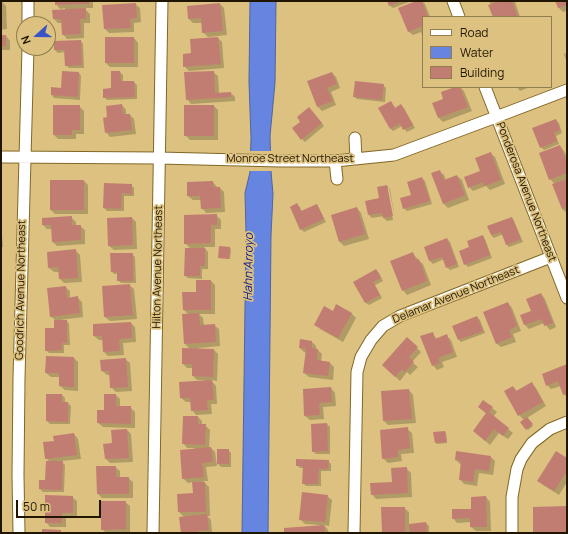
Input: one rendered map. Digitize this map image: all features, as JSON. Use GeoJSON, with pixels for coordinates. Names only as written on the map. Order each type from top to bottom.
{"type":"FeatureCollection","features":[{"type":"Feature","properties":{"kind":"street"},"geometry":{"type":"LineString","coordinates":[[28,1],[28,16]]}},
{"type":"Feature","properties":{"kind":"street","name":"Hilton Avenue Northeast"},"geometry":{"type":"LineString","coordinates":[[153,533],[162,1]]}},
{"type":"Feature","properties":{"kind":"street"},"geometry":{"type":"LineString","coordinates":[[453,1],[459,16]]}},
{"type":"Feature","properties":{"kind":"street","name":"Goodrich Avenue Northeast"},"geometry":{"type":"LineString","coordinates":[[19,533],[19,386],[28,56]]}},
{"type":"Feature","properties":{"kind":"street","name":"Ponderosa Avenue Northeast"},"geometry":{"type":"LineString","coordinates":[[485,88],[567,298]]}},
{"type":"Feature","properties":{"kind":"street","name":"Monroe Street Northeast"},"geometry":{"type":"LineString","coordinates":[[1,157],[335,161],[394,155],[496,118],[567,90]]}},
{"type":"Feature","properties":{"kind":"street"},"geometry":{"type":"LineString","coordinates":[[355,138],[356,159]]}},
{"type":"Feature","properties":{"kind":"street"},"geometry":{"type":"LineString","coordinates":[[335,161],[336,179]]}},
{"type":"Feature","properties":{"kind":"street","name":"Delamar Avenue Northeast"},"geometry":{"type":"LineString","coordinates":[[354,533],[357,372],[361,357],[371,340],[383,326],[400,316],[551,257]]}},
{"type":"Feature","properties":{"kind":"street"},"geometry":{"type":"LineString","coordinates":[[512,533],[512,497],[517,469],[521,459],[532,443],[550,429],[567,422]]}},
{"type":"Feature","properties":{"kind":"water","name":"Hahn Arroyo"},"geometry":{"type":"Polygon","coordinates":[[[250,1],[276,1],[275,83],[270,136],[273,194],[271,235],[268,533],[242,533],[246,232],[245,193],[250,172],[251,138],[249,82],[250,1]]]}},
{"type":"Feature","properties":{"kind":"pier"},"geometry":{"type":"Polygon","coordinates":[[[249,151],[272,151],[273,171],[248,171],[249,151]]]}},
{"type":"Feature","properties":{"kind":"building"},"geometry":{"type":"Polygon","coordinates":[[[55,1],[89,1],[89,4],[55,5],[55,1]]]}},
{"type":"Feature","properties":{"kind":"building"},"geometry":{"type":"Polygon","coordinates":[[[387,1],[402,1],[389,6],[387,1]]]}},
{"type":"Feature","properties":{"kind":"building"},"geometry":{"type":"Polygon","coordinates":[[[416,1],[422,1],[428,16],[422,16],[422,26],[408,32],[398,8],[416,1]]]}},
{"type":"Feature","properties":{"kind":"building"},"geometry":{"type":"Polygon","coordinates":[[[500,1],[512,1],[518,16],[493,16],[488,5],[500,1]]]}},
{"type":"Feature","properties":{"kind":"building"},"geometry":{"type":"Polygon","coordinates":[[[555,1],[567,1],[567,5],[558,8],[555,1]]]}},
{"type":"Feature","properties":{"kind":"building"},"geometry":{"type":"Polygon","coordinates":[[[136,3],[137,18],[130,19],[131,28],[104,29],[102,5],[136,3]]]}},
{"type":"Feature","properties":{"kind":"building"},"geometry":{"type":"Polygon","coordinates":[[[220,3],[223,31],[202,33],[201,18],[188,19],[187,6],[220,3]]]}},
{"type":"Feature","properties":{"kind":"building"},"geometry":{"type":"Polygon","coordinates":[[[86,8],[86,19],[80,19],[81,34],[62,35],[61,19],[56,19],[56,16],[53,16],[52,10],[86,8]]]}},
{"type":"Feature","properties":{"kind":"building"},"geometry":{"type":"Polygon","coordinates":[[[1,35],[6,35],[6,46],[1,46],[1,35]]]}},
{"type":"Feature","properties":{"kind":"building"},"geometry":{"type":"Polygon","coordinates":[[[105,37],[134,37],[134,63],[105,63],[105,37]]]}},
{"type":"Feature","properties":{"kind":"building"},"geometry":{"type":"Polygon","coordinates":[[[218,37],[221,64],[183,67],[183,54],[191,53],[190,39],[218,37]]]}},
{"type":"Feature","properties":{"kind":"building"},"geometry":{"type":"Polygon","coordinates":[[[81,40],[82,65],[65,66],[64,50],[56,50],[56,41],[81,40]]]}},
{"type":"Feature","properties":{"kind":"building"},"geometry":{"type":"Polygon","coordinates":[[[62,71],[79,72],[78,97],[51,95],[51,87],[61,88],[62,71]]]}},
{"type":"Feature","properties":{"kind":"building"},"geometry":{"type":"Polygon","coordinates":[[[111,71],[120,71],[121,81],[134,81],[135,97],[103,98],[103,89],[111,88],[111,71]]]}},
{"type":"Feature","properties":{"kind":"building"},"geometry":{"type":"Polygon","coordinates":[[[214,71],[215,93],[231,92],[231,97],[186,100],[184,72],[214,71]]]}},
{"type":"Feature","properties":{"kind":"building"},"geometry":{"type":"Polygon","coordinates":[[[332,72],[337,84],[327,88],[333,101],[317,107],[307,81],[332,72]]]}},
{"type":"Feature","properties":{"kind":"building"},"geometry":{"type":"Polygon","coordinates":[[[355,81],[384,84],[382,100],[353,97],[355,81]]]}},
{"type":"Feature","properties":{"kind":"building"},"geometry":{"type":"Polygon","coordinates":[[[452,88],[460,88],[468,107],[438,118],[432,103],[443,99],[441,92],[452,88]]]}},
{"type":"Feature","properties":{"kind":"building"},"geometry":{"type":"Polygon","coordinates":[[[391,101],[395,108],[401,104],[413,125],[403,130],[400,123],[390,129],[378,108],[391,101]]]}},
{"type":"Feature","properties":{"kind":"building"},"geometry":{"type":"Polygon","coordinates":[[[122,104],[123,114],[130,114],[132,130],[105,133],[103,118],[107,117],[106,106],[122,104]]]}},
{"type":"Feature","properties":{"kind":"building"},"geometry":{"type":"Polygon","coordinates":[[[53,105],[80,105],[80,130],[72,130],[72,135],[53,135],[53,105]]]}},
{"type":"Feature","properties":{"kind":"building"},"geometry":{"type":"Polygon","coordinates":[[[184,105],[214,105],[214,136],[184,136],[184,105]]]}},
{"type":"Feature","properties":{"kind":"building"},"geometry":{"type":"Polygon","coordinates":[[[309,107],[322,123],[301,140],[292,128],[300,122],[297,117],[309,107]]]}},
{"type":"Feature","properties":{"kind":"building"},"geometry":{"type":"Polygon","coordinates":[[[556,119],[560,130],[554,133],[557,141],[540,148],[532,128],[556,119]]]}},
{"type":"Feature","properties":{"kind":"building"},"geometry":{"type":"Polygon","coordinates":[[[560,145],[567,162],[567,173],[549,180],[539,153],[560,145]]]}},
{"type":"Feature","properties":{"kind":"building"},"geometry":{"type":"Polygon","coordinates":[[[491,152],[501,180],[484,186],[483,182],[468,188],[464,177],[480,171],[475,158],[491,152]]]}},
{"type":"Feature","properties":{"kind":"building"},"geometry":{"type":"Polygon","coordinates":[[[440,170],[444,180],[457,175],[465,195],[443,204],[431,173],[440,170]]]}},
{"type":"Feature","properties":{"kind":"building"},"geometry":{"type":"Polygon","coordinates":[[[422,177],[430,201],[403,209],[400,198],[411,195],[407,182],[422,177]]]}},
{"type":"Feature","properties":{"kind":"building"},"geometry":{"type":"Polygon","coordinates":[[[567,179],[567,207],[562,209],[552,184],[567,179]]]}},
{"type":"Feature","properties":{"kind":"building"},"geometry":{"type":"Polygon","coordinates":[[[50,180],[84,180],[84,210],[50,210],[50,180]]]}},
{"type":"Feature","properties":{"kind":"building"},"geometry":{"type":"Polygon","coordinates":[[[213,181],[213,187],[220,187],[221,208],[201,209],[200,196],[187,196],[187,182],[213,181]]]}},
{"type":"Feature","properties":{"kind":"building"},"geometry":{"type":"Polygon","coordinates":[[[104,183],[132,184],[132,194],[122,193],[121,209],[103,208],[104,183]]]}},
{"type":"Feature","properties":{"kind":"building"},"geometry":{"type":"Polygon","coordinates":[[[387,185],[393,216],[383,218],[382,213],[368,215],[365,201],[379,198],[377,187],[387,185]]]}},
{"type":"Feature","properties":{"kind":"building"},"geometry":{"type":"Polygon","coordinates":[[[297,203],[301,211],[317,204],[324,219],[300,230],[290,207],[297,203]]]}},
{"type":"Feature","properties":{"kind":"building"},"geometry":{"type":"Polygon","coordinates":[[[357,207],[365,234],[339,242],[331,215],[357,207]]]}},
{"type":"Feature","properties":{"kind":"building"},"geometry":{"type":"Polygon","coordinates":[[[217,214],[217,225],[211,225],[211,243],[184,244],[184,215],[217,214]]]}},
{"type":"Feature","properties":{"kind":"building"},"geometry":{"type":"Polygon","coordinates":[[[72,216],[72,225],[81,225],[81,240],[52,242],[51,225],[42,225],[42,218],[72,216]]]}},
{"type":"Feature","properties":{"kind":"building"},"geometry":{"type":"Polygon","coordinates":[[[132,217],[133,245],[108,246],[107,218],[132,217]]]}},
{"type":"Feature","properties":{"kind":"building"},"geometry":{"type":"Polygon","coordinates":[[[512,217],[521,239],[506,245],[501,232],[491,235],[487,226],[512,217]]]}},
{"type":"Feature","properties":{"kind":"building"},"geometry":{"type":"Polygon","coordinates":[[[483,235],[490,255],[464,265],[459,251],[469,247],[467,241],[483,235]]]}},
{"type":"Feature","properties":{"kind":"building"},"geometry":{"type":"Polygon","coordinates":[[[447,238],[457,264],[446,268],[442,257],[429,261],[424,247],[447,238]]]}},
{"type":"Feature","properties":{"kind":"building"},"geometry":{"type":"Polygon","coordinates":[[[219,246],[230,247],[229,259],[218,258],[219,246]]]}},
{"type":"Feature","properties":{"kind":"building"},"geometry":{"type":"Polygon","coordinates":[[[185,248],[205,248],[205,266],[200,266],[200,276],[184,276],[185,248]]]}},
{"type":"Feature","properties":{"kind":"building"},"geometry":{"type":"Polygon","coordinates":[[[76,249],[78,278],[59,279],[58,267],[48,268],[47,252],[76,249]]]}},
{"type":"Feature","properties":{"kind":"building"},"geometry":{"type":"Polygon","coordinates":[[[413,252],[416,260],[419,259],[427,281],[402,291],[390,261],[413,252]]]}},
{"type":"Feature","properties":{"kind":"building"},"geometry":{"type":"Polygon","coordinates":[[[110,253],[133,253],[133,281],[117,281],[117,272],[111,272],[110,253]]]}},
{"type":"Feature","properties":{"kind":"building"},"geometry":{"type":"Polygon","coordinates":[[[376,269],[381,278],[373,282],[380,295],[365,303],[353,282],[376,269]]]}},
{"type":"Feature","properties":{"kind":"building"},"geometry":{"type":"Polygon","coordinates":[[[196,280],[211,280],[211,310],[183,310],[182,292],[196,292],[196,280]]]}},
{"type":"Feature","properties":{"kind":"building"},"geometry":{"type":"Polygon","coordinates":[[[130,284],[133,315],[104,317],[102,286],[130,284]]]}},
{"type":"Feature","properties":{"kind":"building"},"geometry":{"type":"Polygon","coordinates":[[[66,286],[67,298],[78,296],[80,313],[50,317],[47,288],[66,286]]]}},
{"type":"Feature","properties":{"kind":"building"},"geometry":{"type":"Polygon","coordinates":[[[541,293],[553,323],[544,326],[542,319],[524,325],[520,315],[531,311],[526,299],[541,293]]]}},
{"type":"Feature","properties":{"kind":"building"},"geometry":{"type":"Polygon","coordinates":[[[508,302],[517,326],[509,330],[512,337],[496,344],[483,312],[508,302]]]}},
{"type":"Feature","properties":{"kind":"building"},"geometry":{"type":"Polygon","coordinates":[[[336,304],[352,313],[338,338],[314,325],[324,306],[333,311],[336,304]]]}},
{"type":"Feature","properties":{"kind":"building"},"geometry":{"type":"Polygon","coordinates":[[[199,313],[200,325],[215,324],[216,342],[184,344],[182,314],[199,313]]]}},
{"type":"Feature","properties":{"kind":"building"},"geometry":{"type":"Polygon","coordinates":[[[477,316],[483,331],[458,340],[452,326],[477,316]]]}},
{"type":"Feature","properties":{"kind":"building"},"geometry":{"type":"Polygon","coordinates":[[[54,320],[67,320],[67,343],[62,343],[62,350],[45,351],[45,328],[54,328],[54,320]]]}},
{"type":"Feature","properties":{"kind":"building"},"geometry":{"type":"Polygon","coordinates":[[[131,322],[132,338],[119,339],[120,351],[103,352],[102,336],[93,336],[93,324],[131,322]]]}},
{"type":"Feature","properties":{"kind":"building"},"geometry":{"type":"Polygon","coordinates":[[[433,332],[435,339],[447,334],[453,352],[438,358],[440,363],[432,366],[420,336],[433,332]]]}},
{"type":"Feature","properties":{"kind":"building"},"geometry":{"type":"Polygon","coordinates":[[[407,337],[418,347],[409,357],[414,362],[405,372],[402,369],[395,377],[382,365],[407,337]]]}},
{"type":"Feature","properties":{"kind":"building"},"geometry":{"type":"Polygon","coordinates":[[[300,339],[312,341],[312,348],[318,349],[317,360],[330,362],[328,376],[303,373],[306,349],[299,348],[300,339]]]}},
{"type":"Feature","properties":{"kind":"building"},"geometry":{"type":"Polygon","coordinates":[[[182,348],[214,349],[213,377],[192,376],[192,364],[182,364],[182,348]]]}},
{"type":"Feature","properties":{"kind":"building"},"geometry":{"type":"Polygon","coordinates":[[[46,356],[74,357],[74,387],[59,386],[59,373],[45,373],[46,356]]]}},
{"type":"Feature","properties":{"kind":"building"},"geometry":{"type":"Polygon","coordinates":[[[126,358],[128,387],[110,388],[109,371],[101,371],[100,360],[126,358]]]}},
{"type":"Feature","properties":{"kind":"building"},"geometry":{"type":"Polygon","coordinates":[[[567,364],[567,394],[563,395],[558,381],[546,386],[542,374],[567,364]]]}},
{"type":"Feature","properties":{"kind":"building"},"geometry":{"type":"Polygon","coordinates":[[[212,380],[214,400],[207,400],[208,410],[191,411],[190,398],[180,398],[179,382],[212,380]]]}},
{"type":"Feature","properties":{"kind":"building"},"geometry":{"type":"Polygon","coordinates":[[[532,382],[543,402],[518,416],[504,391],[513,386],[516,391],[532,382]]]}},
{"type":"Feature","properties":{"kind":"building"},"geometry":{"type":"Polygon","coordinates":[[[331,387],[332,402],[319,403],[320,415],[304,416],[303,389],[331,387]]]}},
{"type":"Feature","properties":{"kind":"building"},"geometry":{"type":"Polygon","coordinates":[[[409,389],[412,419],[383,421],[381,391],[409,389]]]}},
{"type":"Feature","properties":{"kind":"building"},"geometry":{"type":"Polygon","coordinates":[[[46,394],[62,394],[62,402],[68,402],[68,422],[46,421],[46,394]]]}},
{"type":"Feature","properties":{"kind":"building"},"geometry":{"type":"Polygon","coordinates":[[[104,394],[116,394],[116,406],[131,406],[131,424],[97,423],[97,410],[104,410],[104,394]]]}},
{"type":"Feature","properties":{"kind":"building"},"geometry":{"type":"Polygon","coordinates":[[[483,400],[493,407],[489,412],[509,428],[503,436],[494,429],[485,441],[473,431],[486,413],[478,407],[483,400]]]}},
{"type":"Feature","properties":{"kind":"building"},"geometry":{"type":"Polygon","coordinates":[[[183,416],[198,416],[198,424],[206,424],[205,445],[182,444],[183,416]]]}},
{"type":"Feature","properties":{"kind":"building"},"geometry":{"type":"Polygon","coordinates":[[[527,417],[533,424],[526,430],[520,422],[527,417]]]}},
{"type":"Feature","properties":{"kind":"building"},"geometry":{"type":"Polygon","coordinates":[[[327,423],[328,451],[312,452],[311,424],[327,423]]]}},
{"type":"Feature","properties":{"kind":"building"},"geometry":{"type":"Polygon","coordinates":[[[408,427],[410,448],[398,450],[398,457],[382,459],[380,430],[408,427]]]}},
{"type":"Feature","properties":{"kind":"building"},"geometry":{"type":"Polygon","coordinates":[[[127,429],[129,458],[105,459],[103,444],[112,443],[111,430],[127,429]]]}},
{"type":"Feature","properties":{"kind":"building"},"geometry":{"type":"Polygon","coordinates":[[[445,431],[447,442],[435,443],[433,432],[445,431]]]}},
{"type":"Feature","properties":{"kind":"building"},"geometry":{"type":"Polygon","coordinates":[[[74,433],[77,455],[45,459],[43,442],[54,441],[53,436],[74,433]]]}},
{"type":"Feature","properties":{"kind":"building"},"geometry":{"type":"Polygon","coordinates":[[[211,447],[213,462],[202,463],[204,477],[182,479],[180,450],[211,447]]]}},
{"type":"Feature","properties":{"kind":"building"},"geometry":{"type":"Polygon","coordinates":[[[217,449],[229,449],[229,464],[217,464],[217,449]]]}},
{"type":"Feature","properties":{"kind":"building"},"geometry":{"type":"Polygon","coordinates":[[[456,451],[491,456],[489,471],[475,469],[473,482],[459,480],[461,461],[455,460],[456,451]]]}},
{"type":"Feature","properties":{"kind":"building"},"geometry":{"type":"Polygon","coordinates":[[[556,451],[567,458],[565,464],[567,466],[567,471],[554,491],[537,481],[556,451]]]}},
{"type":"Feature","properties":{"kind":"building"},"geometry":{"type":"Polygon","coordinates":[[[296,459],[329,460],[328,469],[319,469],[318,484],[302,484],[303,466],[296,466],[296,459]]]}},
{"type":"Feature","properties":{"kind":"building"},"geometry":{"type":"Polygon","coordinates":[[[46,461],[63,461],[62,490],[39,489],[39,480],[45,480],[46,461]]]}},
{"type":"Feature","properties":{"kind":"building"},"geometry":{"type":"Polygon","coordinates":[[[96,466],[116,466],[116,477],[129,477],[129,494],[97,494],[96,466]]]}},
{"type":"Feature","properties":{"kind":"building"},"geometry":{"type":"Polygon","coordinates":[[[407,467],[408,493],[371,495],[370,483],[392,482],[391,468],[407,467]]]}},
{"type":"Feature","properties":{"kind":"building"},"geometry":{"type":"Polygon","coordinates":[[[192,482],[205,482],[206,512],[178,512],[177,494],[193,493],[192,482]]]}},
{"type":"Feature","properties":{"kind":"building"},"geometry":{"type":"Polygon","coordinates":[[[302,492],[328,495],[325,522],[299,520],[302,492]]]}},
{"type":"Feature","properties":{"kind":"building"},"geometry":{"type":"Polygon","coordinates":[[[45,495],[73,496],[73,513],[62,513],[62,523],[45,523],[45,495]]]}},
{"type":"Feature","properties":{"kind":"building"},"geometry":{"type":"Polygon","coordinates":[[[486,496],[487,527],[470,527],[470,518],[452,519],[452,509],[471,509],[471,497],[486,496]]]}},
{"type":"Feature","properties":{"kind":"building"},"geometry":{"type":"Polygon","coordinates":[[[101,501],[126,501],[126,529],[101,530],[101,501]]]}},
{"type":"Feature","properties":{"kind":"building"},"geometry":{"type":"Polygon","coordinates":[[[566,506],[567,533],[533,533],[533,507],[566,506]]]}},
{"type":"Feature","properties":{"kind":"building"},"geometry":{"type":"Polygon","coordinates":[[[381,507],[405,507],[405,533],[382,533],[381,507]]]}},
{"type":"Feature","properties":{"kind":"building"},"geometry":{"type":"Polygon","coordinates":[[[207,514],[209,530],[198,531],[198,533],[181,533],[179,517],[207,514]]]}},
{"type":"Feature","properties":{"kind":"building"},"geometry":{"type":"Polygon","coordinates":[[[426,522],[427,533],[410,533],[409,524],[426,522]]]}},
{"type":"Feature","properties":{"kind":"building"},"geometry":{"type":"Polygon","coordinates":[[[324,525],[325,533],[284,533],[284,528],[324,525]]]}},
{"type":"Feature","properties":{"kind":"building"},"geometry":{"type":"Polygon","coordinates":[[[42,529],[61,530],[61,533],[42,533],[42,529]]]}}]}
